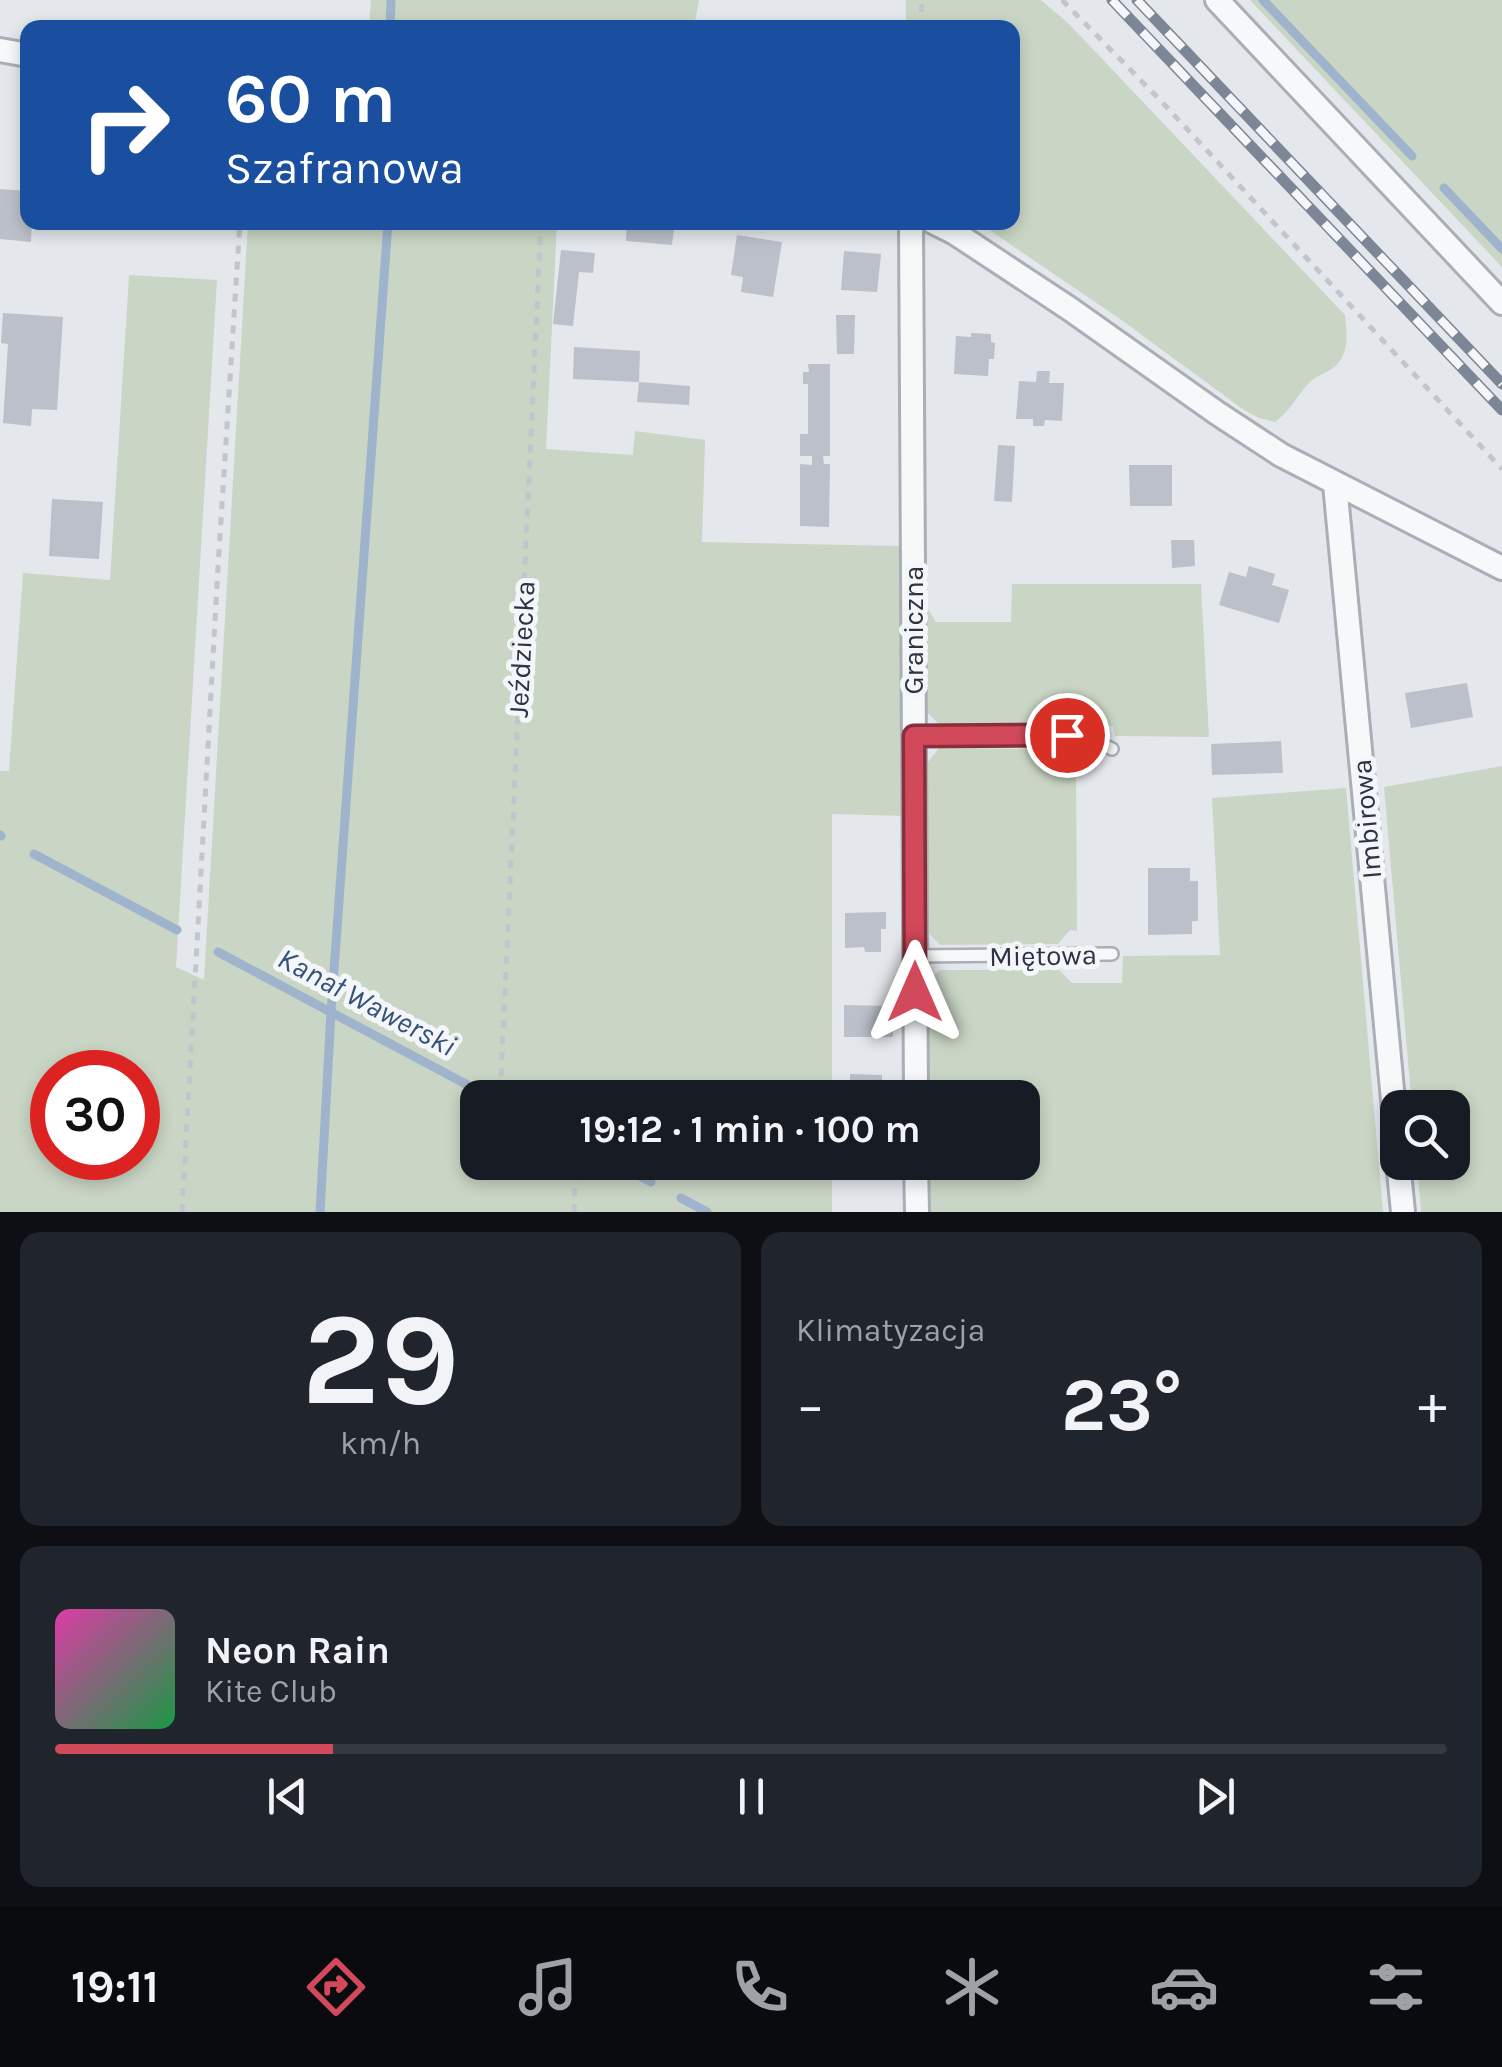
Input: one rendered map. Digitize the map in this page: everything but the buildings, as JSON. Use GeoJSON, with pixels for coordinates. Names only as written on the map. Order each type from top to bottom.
{"type":"FeatureCollection","features":[{"type":"Feature","properties":{"kind":"street"},"geometry":{"type":"LineString","coordinates":[[1218,0],[1502,303]]}},
{"type":"Feature","properties":{"kind":"street","name":"Graniczna"},"geometry":{"type":"LineString","coordinates":[[911,230],[916,1080]]}},
{"type":"Feature","properties":{"kind":"street"},"geometry":{"type":"LineString","coordinates":[[949,230],[1070,308],[1281,455],[1502,568]]}},
{"type":"Feature","properties":{"kind":"street","name":"Imbirowa"},"geometry":{"type":"LineString","coordinates":[[1335,484],[1392,1090]]}},
{"type":"Feature","properties":{"kind":"street"},"geometry":{"type":"LineString","coordinates":[[916,1180],[917,1212]]}},
{"type":"Feature","properties":{"kind":"street"},"geometry":{"type":"LineString","coordinates":[[1400,1180],[1403,1212]]}},
{"type":"Feature","properties":{"kind":"lane"},"geometry":{"type":"LineString","coordinates":[[914,736],[1067,735],[1088,738],[1112,749]]}},
{"type":"Feature","properties":{"kind":"lane","name":"Miętowa"},"geometry":{"type":"LineString","coordinates":[[915,956],[1112,954]]}},
{"type":"Feature","properties":{"kind":"path"},"geometry":{"type":"LineString","coordinates":[[1062,0],[1162,102],[1502,469]]}},
{"type":"Feature","properties":{"kind":"path"},"geometry":{"type":"LineString","coordinates":[[182,1212],[239,230]]}},
{"type":"Feature","properties":{"kind":"path","name":"Jeździecka"},"geometry":{"type":"LineString","coordinates":[[501,1076],[541,230]]}},
{"type":"Feature","properties":{"kind":"path"},"geometry":{"type":"LineString","coordinates":[[574,1212],[575,1180]]}},
{"type":"Feature","properties":{"kind":"green space"},"geometry":{"type":"Polygon","coordinates":[[[371,0],[699,0],[695,20],[370,20],[371,0]]]}},
{"type":"Feature","properties":{"kind":"green space"},"geometry":{"type":"Polygon","coordinates":[[[906,0],[1041,0],[1069,24],[1345,315],[1346,343],[1338,363],[1311,381],[1275,422],[1259,418],[989,230],[1020,230],[1020,20],[906,20],[906,0]]]}},
{"type":"Feature","properties":{"kind":"green space"},"geometry":{"type":"Polygon","coordinates":[[[1250,0],[1502,0],[1502,267],[1250,0]]]}},
{"type":"Feature","properties":{"kind":"green space"},"geometry":{"type":"Polygon","coordinates":[[[248,230],[557,230],[546,449],[633,455],[635,431],[705,440],[702,542],[901,546],[907,816],[832,814],[832,1080],[460,1080],[460,1180],[832,1180],[832,1212],[0,1212],[0,771],[9,771],[23,573],[110,580],[129,275],[217,280],[176,967],[204,980],[248,230]]]}},
{"type":"Feature","properties":{"kind":"green space"},"geometry":{"type":"Polygon","coordinates":[[[1012,584],[1201,584],[1209,737],[1115,736],[1113,726],[940,725],[926,711],[926,606],[936,622],[1011,622],[1012,584]]]}},
{"type":"Feature","properties":{"kind":"green space"},"geometry":{"type":"Polygon","coordinates":[[[939,748],[1049,749],[1061,761],[1076,761],[1077,931],[1070,930],[1058,944],[940,945],[928,932],[928,762],[939,748]]]}},
{"type":"Feature","properties":{"kind":"green space"},"geometry":{"type":"Polygon","coordinates":[[[1502,766],[1502,1212],[1421,1212],[1418,1180],[1470,1180],[1470,1090],[1411,1090],[1384,787],[1502,766]]]}},
{"type":"Feature","properties":{"kind":"green space"},"geometry":{"type":"Polygon","coordinates":[[[1346,788],[1383,1212],[928,1212],[928,1180],[1040,1180],[1040,1080],[928,1080],[927,981],[940,970],[1059,970],[1072,983],[1122,983],[1123,956],[1220,955],[1212,798],[1346,788]]]}},
{"type":"Feature","properties":{"kind":"waterway"},"geometry":{"type":"LineString","coordinates":[[390,20],[391,0]]}},
{"type":"Feature","properties":{"kind":"waterway"},"geometry":{"type":"LineString","coordinates":[[1263,0],[1412,156]]}},
{"type":"Feature","properties":{"kind":"waterway"},"geometry":{"type":"LineString","coordinates":[[1444,188],[1502,249]]}},
{"type":"Feature","properties":{"kind":"waterway"},"geometry":{"type":"LineString","coordinates":[[320,1212],[387,230]]}},
{"type":"Feature","properties":{"kind":"waterway","name":"Kanał Wawerski"},"geometry":{"type":"LineString","coordinates":[[34,854],[177,930]]}},
{"type":"Feature","properties":{"kind":"waterway","name":"Kanał Wawerski"},"geometry":{"type":"LineString","coordinates":[[218,952],[460,1081]]}},
{"type":"Feature","properties":{"kind":"waterway","name":"Kanał Wawerski"},"geometry":{"type":"LineString","coordinates":[[647,1180],[651,1182]]}},
{"type":"Feature","properties":{"kind":"waterway","name":"Kanał Wawerski"},"geometry":{"type":"LineString","coordinates":[[681,1198],[707,1212]]}},
{"type":"Feature","properties":{"kind":"railway"},"geometry":{"type":"LineString","coordinates":[[1112,0],[1502,410]]}},
{"type":"Feature","properties":{"kind":"railway"},"geometry":{"type":"LineString","coordinates":[[1137,0],[1502,384]]}},
{"type":"Feature","properties":{"kind":"route"},"geometry":{"type":"LineString","coordinates":[[915,992],[914,736],[1067,735]]}}]}
